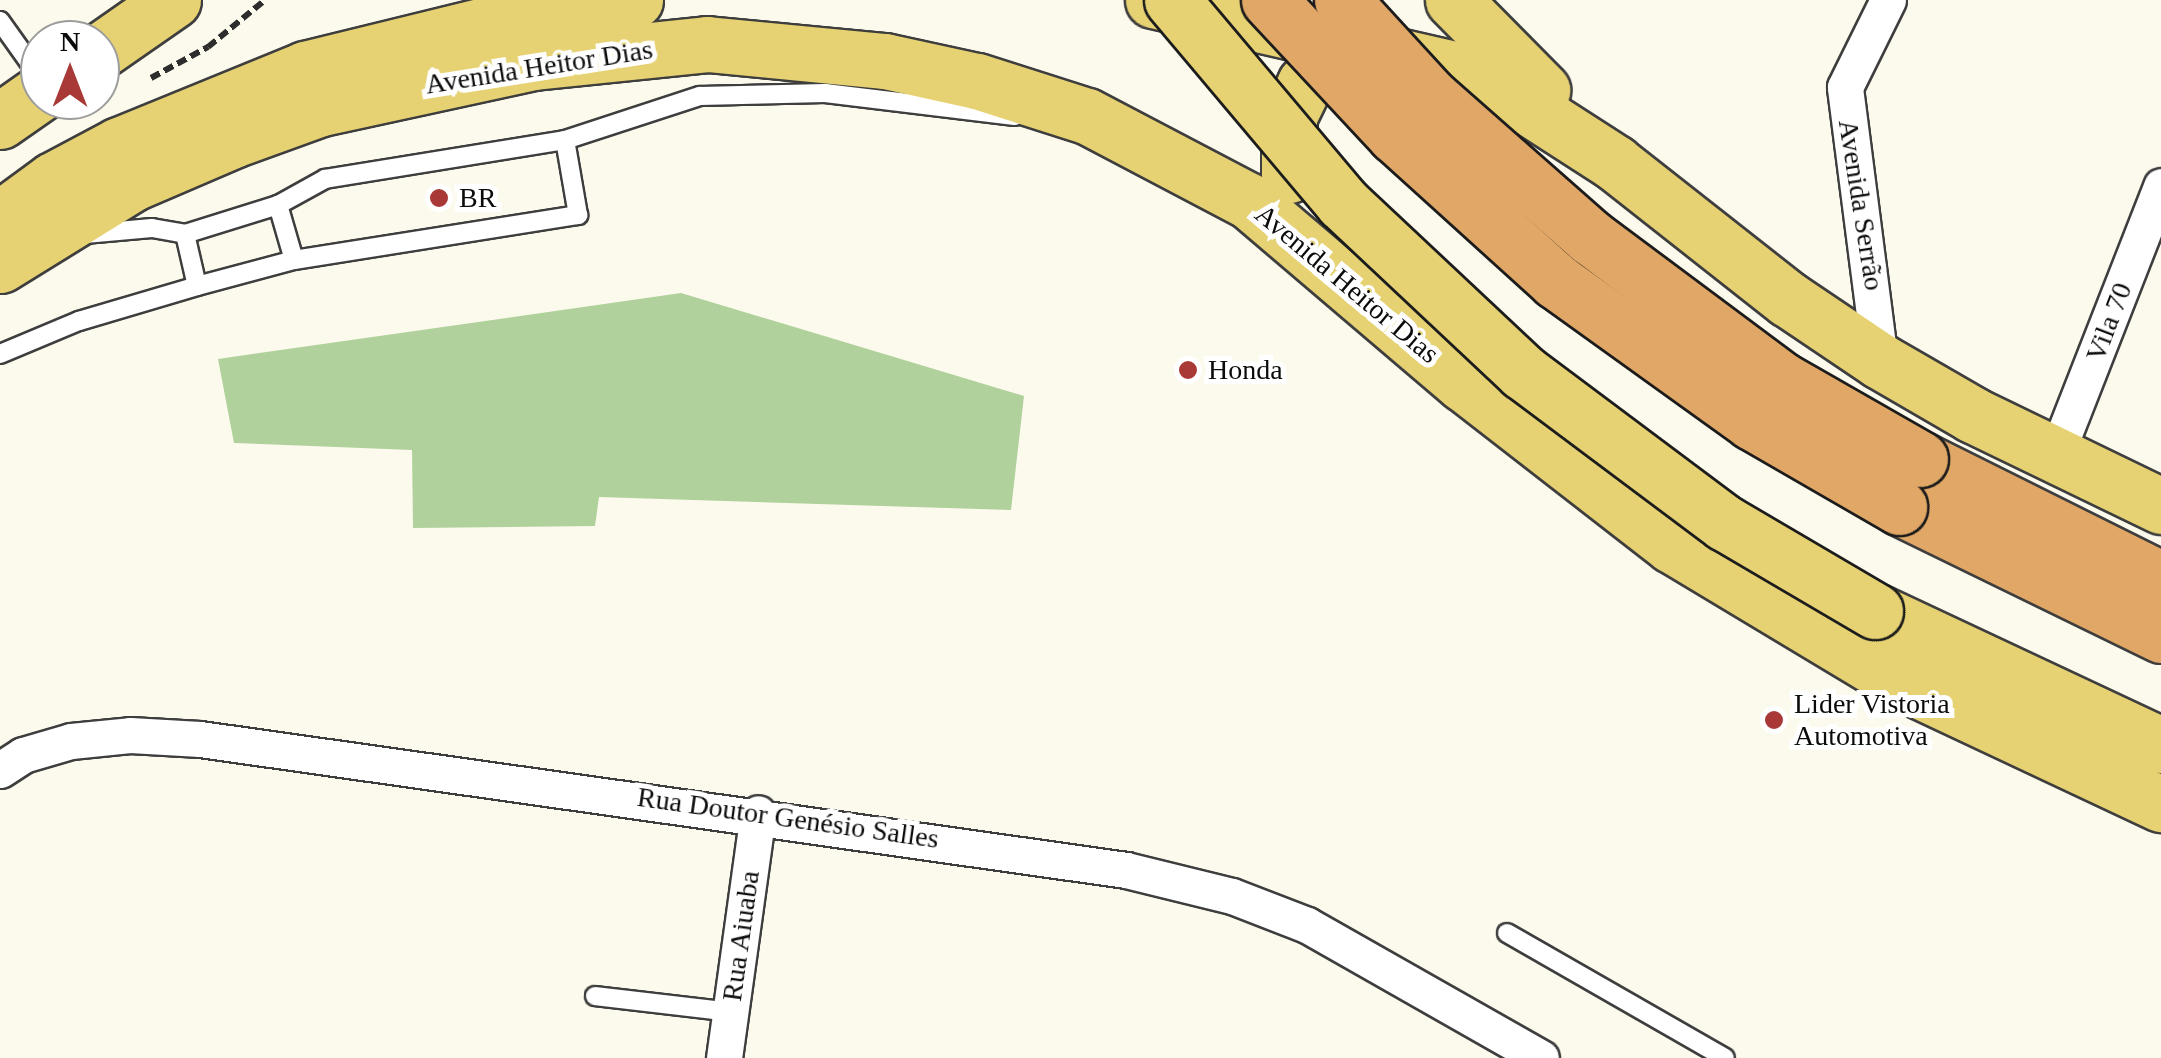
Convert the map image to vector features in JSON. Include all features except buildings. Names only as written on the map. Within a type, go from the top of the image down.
[{"type":"highway","points":[[1269,0],[1395,135],[1556,281],[1752,422],[2161,579]]},
{"type":"highway","points":[[1349,22],[1590,238],[1782,380],[1910,483],[2161,635]]},
{"type":"main road","points":[[120,36],[173,0]]},
{"type":"main road","points":[[13,241],[53,180],[205,106],[458,17],[635,0]]},
{"type":"main road","points":[[1152,0],[1349,22],[1477,74],[1615,163],[1880,361],[2056,456],[2161,506]]},
{"type":"main road","points":[[1172,0],[1267,120],[1344,202],[1523,372],[1725,523],[1875,611],[2161,745]]},
{"type":"main road","points":[[1453,0],[1615,163]]},
{"type":"main road","points":[[1326,261],[1297,206],[1285,154],[1289,116],[1305,83],[1349,22]]},
{"type":"main road","name":"Avenida Heitor Dias","points":[[13,241],[133,183],[321,108],[624,48],[707,44],[886,62],[1087,116],[1249,200],[1326,261],[1463,383],[1672,545],[1895,679],[2161,804]]},
{"type":"street","name":"Avenida Serrão","points":[[1880,361],[1845,87],[1888,0]]},
{"type":"street","name":"Vila 70","points":[[2056,456],[2161,186]]},
{"type":"street","name":"Rua Doutor Genésio Salles","points":[[0,770],[23,754],[71,741],[130,735],[758,813],[1014,850],[1232,896],[1307,925],[1541,1058]]},
{"type":"street","name":"Rua Aiuaba","points":[[724,1058],[758,813]]},
{"type":"lane","points":[[0,20],[20,48]]},
{"type":"lane","points":[[13,241],[152,228],[184,234],[278,205],[326,179],[565,140],[644,110],[757,91],[1002,116],[1087,116]]},
{"type":"lane","points":[[0,354],[79,321],[294,260],[578,215],[565,140]]},
{"type":"lane","points":[[278,205],[294,260]]},
{"type":"lane","points":[[184,234],[197,286]]},
{"type":"lane","points":[[1506,933],[1722,1057]]},
{"type":"lane","points":[[594,996],[731,1012]]},
{"type":"green space","points":[[681,293],[1024,396],[1011,510],[599,497],[595,526],[413,528],[412,450],[234,443],[218,359]]},
{"type":"place","name":"BR","points":[[439,198]]},
{"type":"place","name":"Honda","points":[[1188,370]]},
{"type":"place","name":"Lider Vistoria Automotiva","points":[[1774,720]]}]
